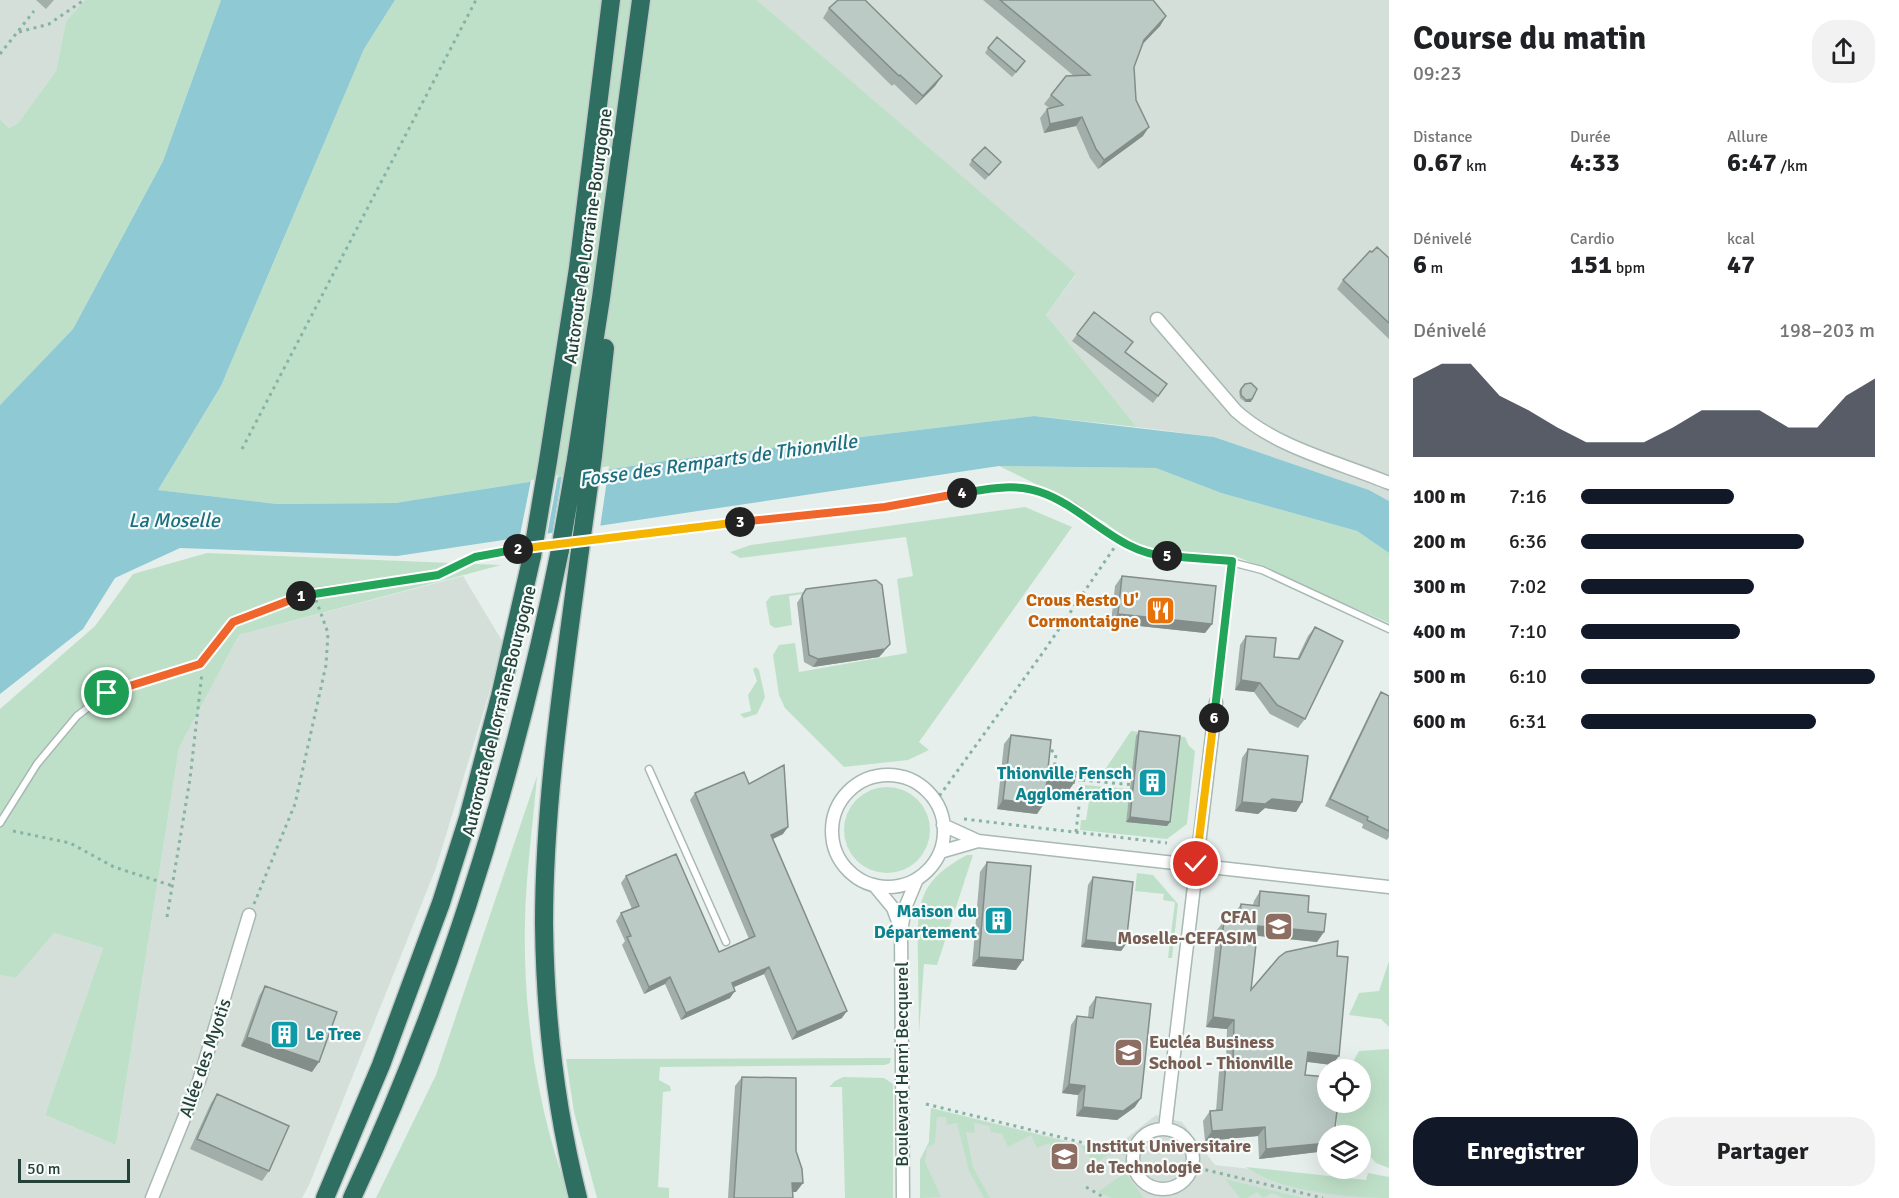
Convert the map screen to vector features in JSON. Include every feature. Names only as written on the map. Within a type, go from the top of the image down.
[{"type":"highway","name":"Autoroute de Lorraine-Bourgogne","points":[[325,1198],[381,1065],[441,903],[468,818],[500,696],[532,556],[548,461],[578,268],[611,0]]},
{"type":"highway","name":"Autoroute de Lorraine-Bourgogne","points":[[352,1198],[418,1044],[471,900],[527,700],[560,550],[584,458],[606,344],[601,298],[641,0]]},
{"type":"highway","points":[[578,1198],[560,1104],[547,995],[544,923],[548,828],[580,550],[584,458]]},
{"type":"highway","points":[[313,1198],[381,1065]]},
{"type":"highway","points":[[560,1104],[587,1198]]},
{"type":"street","points":[[1157,319],[1249,423],[1282,441],[1389,483]]},
{"type":"street","points":[[1165,1129],[1216,702]]},
{"type":"street","points":[[881,775],[898,776],[914,781],[935,802],[943,825],[940,852],[931,867],[917,879],[901,886],[874,885],[854,876],[842,864],[834,849],[831,833],[833,816],[840,801],[865,779],[881,775]]},
{"type":"street","points":[[943,825],[978,841],[1389,887]]},
{"type":"street","points":[[940,852],[978,841]]},
{"type":"street","name":"Boulevard Henri Becquerel","points":[[903,1198],[901,931],[905,908],[917,879]]},
{"type":"street","name":"Boulevard Henri Becquerel","points":[[874,885],[893,908],[901,931]]},
{"type":"street","name":"Allée des Myotis","points":[[152,1198],[199,1081],[249,915]]},
{"type":"street","points":[[1156,1129],[1165,1129],[1183,1136],[1193,1153],[1191,1172],[1185,1180],[1168,1189],[1150,1187],[1136,1174],[1133,1155],[1140,1138],[1156,1129]]},
{"type":"lane","points":[[0,823],[37,764],[78,716],[107,693],[200,664],[233,622],[314,592],[438,575],[475,557],[626,534],[885,507],[1000,487],[1039,491],[1064,502],[1119,540],[1144,553],[1232,561],[1262,570],[1389,629]]},
{"type":"lane","points":[[649,769],[726,942]]},
{"type":"path","points":[[19,32],[49,24],[84,0]]},
{"type":"path","points":[[242,449],[476,0]]},
{"type":"path","points":[[0,54],[34,11]]},
{"type":"path","points":[[935,802],[1044,651],[1119,540]]},
{"type":"path","points":[[1216,702],[1232,561]]},
{"type":"path","points":[[249,915],[295,804],[326,665],[328,633],[314,592]]},
{"type":"path","points":[[167,917],[204,678],[200,664]]},
{"type":"path","points":[[1051,750],[1056,754],[1053,777]]},
{"type":"path","points":[[1075,840],[1082,780],[1086,770]]},
{"type":"path","points":[[1063,778],[1134,785]]},
{"type":"path","points":[[959,819],[1167,843]]},
{"type":"path","points":[[13,831],[70,843],[114,867],[173,886]]},
{"type":"path","points":[[926,1104],[1133,1155]]},
{"type":"path","points":[[1198,1168],[1323,1198]]},
{"type":"path","points":[[1086,1187],[1104,1198]]},
{"type":"shaded area","points":[[0,0],[85,0],[66,21],[56,71],[18,123],[9,128],[0,119]]},
{"type":"shaded area","points":[[757,0],[1389,0],[1389,501],[1369,490],[1214,437],[1137,427],[1046,315],[1076,275]]},
{"type":"shaded area","points":[[463,576],[504,644],[436,868],[302,1198],[0,1198],[0,975],[16,978],[54,933],[103,948],[45,1115],[116,1145],[179,748],[239,635]]},
{"type":"shaded area","name":"Institut Universitaire de Technologie","points":[[931,1108],[1110,1151],[1156,1115],[1182,1122],[1215,1165],[1317,1177],[1317,1179],[1389,1185],[1389,1198],[920,1198],[920,1160],[929,1142]]},
{"type":"green space","points":[[85,0],[221,0],[163,161],[73,329],[0,405],[0,119],[9,128],[18,123],[56,71],[66,21]]},
{"type":"green space","points":[[395,0],[757,0],[1076,274],[1046,315],[1137,427],[1034,416],[664,461],[395,503],[277,504],[158,490],[221,386],[364,49]]},
{"type":"green space","points":[[999,466],[1156,468],[1221,493],[1357,531],[1389,553],[1389,623],[1238,557],[1153,548],[1126,540],[1106,523],[1050,491]]},
{"type":"green space","points":[[1025,507],[1072,527],[919,742],[929,750],[908,760],[844,767],[785,708],[779,695],[773,655],[779,645],[795,643],[799,672],[907,653],[897,579],[913,576],[906,537],[740,558],[730,552],[751,545]]},
{"type":"green space","points":[[207,553],[501,565],[239,635],[179,748],[116,1145],[45,1115],[103,948],[54,933],[16,978],[0,975],[0,709],[95,626],[133,574]]},
{"type":"green space","points":[[875,584],[789,596],[792,625],[775,628],[770,625],[766,602],[771,596]]},
{"type":"green space","points":[[756,667],[759,670],[765,697],[757,714],[744,718],[740,714],[751,711],[748,695],[757,681],[753,669]]},
{"type":"green space","points":[[1131,731],[1149,733],[1131,781],[1100,777]]},
{"type":"green space","points":[[1161,734],[1185,737],[1189,746],[1195,751],[1187,824],[1167,839],[1080,830],[1081,820],[1086,820],[1089,801],[1083,801],[1085,785],[1130,789],[1126,822]]},
{"type":"green space","points":[[537,776],[526,903],[527,992],[534,1062],[541,1096],[549,1131],[570,1198],[376,1198],[436,1075]]},
{"type":"green space","points":[[887,787],[911,794],[923,806],[930,830],[923,854],[911,866],[887,873],[863,866],[851,854],[844,830],[851,806],[863,794]]},
{"type":"green space","points":[[967,855],[973,855],[937,965],[924,964],[919,1033],[918,924],[923,897],[938,875]]},
{"type":"green space","points":[[1137,873],[1153,875],[1178,904],[1172,958],[1168,958],[1175,902],[1163,900],[1164,894],[1135,891]]},
{"type":"green space","points":[[1389,961],[1389,1027],[1381,1019],[1349,1015],[1359,993],[1379,991]]},
{"type":"green space","points":[[1389,1049],[1389,1168],[1376,1163],[1371,1157],[1371,1125],[1337,1125],[1336,1113],[1371,1113],[1371,1059],[1355,1059],[1359,1051]]},
{"type":"green space","points":[[891,1058],[890,1063],[885,1065],[660,1067],[659,1080],[670,1086],[671,1091],[663,1092],[658,1187],[669,1188],[669,1198],[597,1198],[574,1112],[566,1059]]},
{"type":"green space","points":[[843,1077],[884,1078],[893,1084],[893,1198],[845,1198],[842,1087],[829,1087]]},
{"type":"green space","points":[[931,1108],[1076,1144],[1056,1156],[1049,1143],[1037,1148],[1031,1135],[1008,1147],[1002,1134],[991,1132],[989,1126],[974,1123],[975,1133],[966,1132],[973,1167],[990,1198],[984,1198],[969,1171],[957,1123],[947,1125],[946,1117],[937,1117],[935,1143],[927,1148],[925,1162],[941,1197],[920,1198],[920,1160],[929,1142]]},
{"type":"green space","points":[[1080,1145],[1110,1153],[1099,1161],[1093,1161]]},
{"type":"green space","points":[[1246,1167],[1317,1175],[1317,1179],[1366,1180],[1371,1179],[1371,1174],[1389,1177],[1389,1198],[1314,1192],[1276,1182]]},
{"type":"green space","points":[[1123,1170],[1144,1198],[1111,1198],[1098,1192],[1122,1175]]},
{"type":"green space","points":[[1225,1179],[1303,1198],[1283,1198],[1272,1193],[1263,1198],[1257,1192],[1247,1198],[1240,1198]]},
{"type":"water","points":[[221,0],[395,0],[364,49],[221,386],[158,490],[277,504],[395,503],[664,461],[1034,416],[1214,437],[1369,490],[1389,501],[1389,553],[1357,531],[1221,493],[1156,468],[999,466],[397,556],[180,548],[115,578],[83,629],[0,694],[0,405],[73,329],[163,161]]},
{"type":"pier","points":[[609,466],[600,528],[552,536],[562,475]]},
{"type":"pier","points":[[558,475],[547,536],[519,540],[531,480]]},
{"type":"building","points":[[838,0],[865,0],[942,76],[923,96],[899,76],[829,8]]},
{"type":"building","points":[[1000,0],[1153,0],[1166,16],[1144,40],[1134,67],[1136,100],[1149,127],[1104,160],[1096,149],[1082,117],[1050,124],[1047,109],[1063,105],[1051,95],[1066,76],[1090,75]]},
{"type":"building","points":[[997,37],[1025,61],[1016,72],[988,48]]},
{"type":"building","points":[[985,147],[1001,162],[989,175],[972,160]]},
{"type":"building","points":[[1377,247],[1389,258],[1389,323],[1343,280],[1370,251],[1372,252]]},
{"type":"building","points":[[1094,312],[1133,342],[1125,352],[1167,384],[1158,396],[1077,334]]},
{"type":"building","points":[[1251,383],[1257,389],[1252,399],[1246,400],[1241,395],[1241,389],[1245,384]]},
{"type":"building","name":"Crous Resto U' Cormontaigne","points":[[1122,576],[1216,586],[1212,624],[1118,614]]},
{"type":"building","points":[[876,580],[882,585],[890,644],[885,649],[818,659],[809,655],[802,596],[806,589]]},
{"type":"building","points":[[1315,627],[1343,641],[1305,719],[1277,705],[1260,683],[1241,680],[1246,636],[1276,638],[1274,657],[1299,659]]},
{"type":"building","points":[[1381,692],[1389,696],[1389,831],[1367,820],[1368,817],[1330,799]]},
{"type":"building","name":"Thionville Fensch Agglomération","points":[[1139,731],[1180,736],[1170,822],[1130,817]]},
{"type":"building","points":[[1011,735],[1051,740],[1048,769],[1076,772],[1074,783],[1047,780],[1044,804],[1003,800]]},
{"type":"building","points":[[1248,749],[1308,756],[1302,802],[1272,799],[1265,804],[1242,802]]},
{"type":"building","points":[[784,765],[788,827],[771,835],[847,1011],[797,1032],[769,967],[732,983],[735,991],[686,1013],[670,977],[649,987],[627,937],[631,936],[621,913],[639,906],[626,876],[676,854],[719,952],[755,936],[695,793],[744,772],[749,784]]},
{"type":"building","name":"Maison du Département","points":[[987,862],[1031,866],[1023,960],[979,957]]},
{"type":"building","points":[[1093,877],[1133,882],[1126,944],[1086,940]]},
{"type":"building","points":[[1260,891],[1309,896],[1308,912],[1326,914],[1324,932],[1258,926],[1251,990],[1286,952],[1338,941],[1337,956],[1348,957],[1339,1056],[1308,1052],[1305,1075],[1317,1076],[1317,1113],[1337,1113],[1335,1125],[1317,1125],[1317,1144],[1266,1149],[1265,1127],[1212,1131],[1210,1111],[1222,1110],[1226,1063],[1233,1064],[1234,1020],[1213,1017],[1224,921],[1239,922],[1241,904],[1259,906]]},
{"type":"building","name":"Le Tree","points":[[265,986],[337,1012],[319,1062],[247,1037]]},
{"type":"building","points":[[1096,997],[1151,1004],[1141,1098],[1123,1111],[1083,1107],[1085,1086],[1069,1084],[1077,1016],[1093,1018]]},
{"type":"building","points":[[742,1077],[796,1078],[796,1151],[802,1169],[803,1183],[792,1183],[793,1198],[734,1198]]},
{"type":"building","points":[[217,1094],[289,1126],[269,1171],[197,1139]]},
{"type":"place","name":"Crous Resto U' Cormontaigne","points":[[1160,610]]},
{"type":"place","name":"Thionville Fensch Agglomération","points":[[1153,783]]},
{"type":"place","name":"Maison du Département","points":[[998,921]]},
{"type":"place","name":"CFAI Moselle-CEFASIM","points":[[1278,927]]},
{"type":"place","name":"Le Tree","points":[[285,1034]]},
{"type":"place","name":"Eucléa Business School - Thionville","points":[[1128,1052]]},
{"type":"place","name":"Institut Universitaire de Technologie","points":[[1065,1156]]},
{"type":"route","points":[[107,693],[200,664],[233,622],[307,593],[438,575],[475,557],[506,551],[626,534],[885,507],[1000,487],[1022,488],[1039,491],[1073,506],[1119,540],[1144,553],[1232,561],[1196,864]]},
{"type":"water label","name":"Fosse des Remparts de Thionville","points":[[718,460]]},
{"type":"water label","name":"La Moselle","points":[[174,520]]}]
